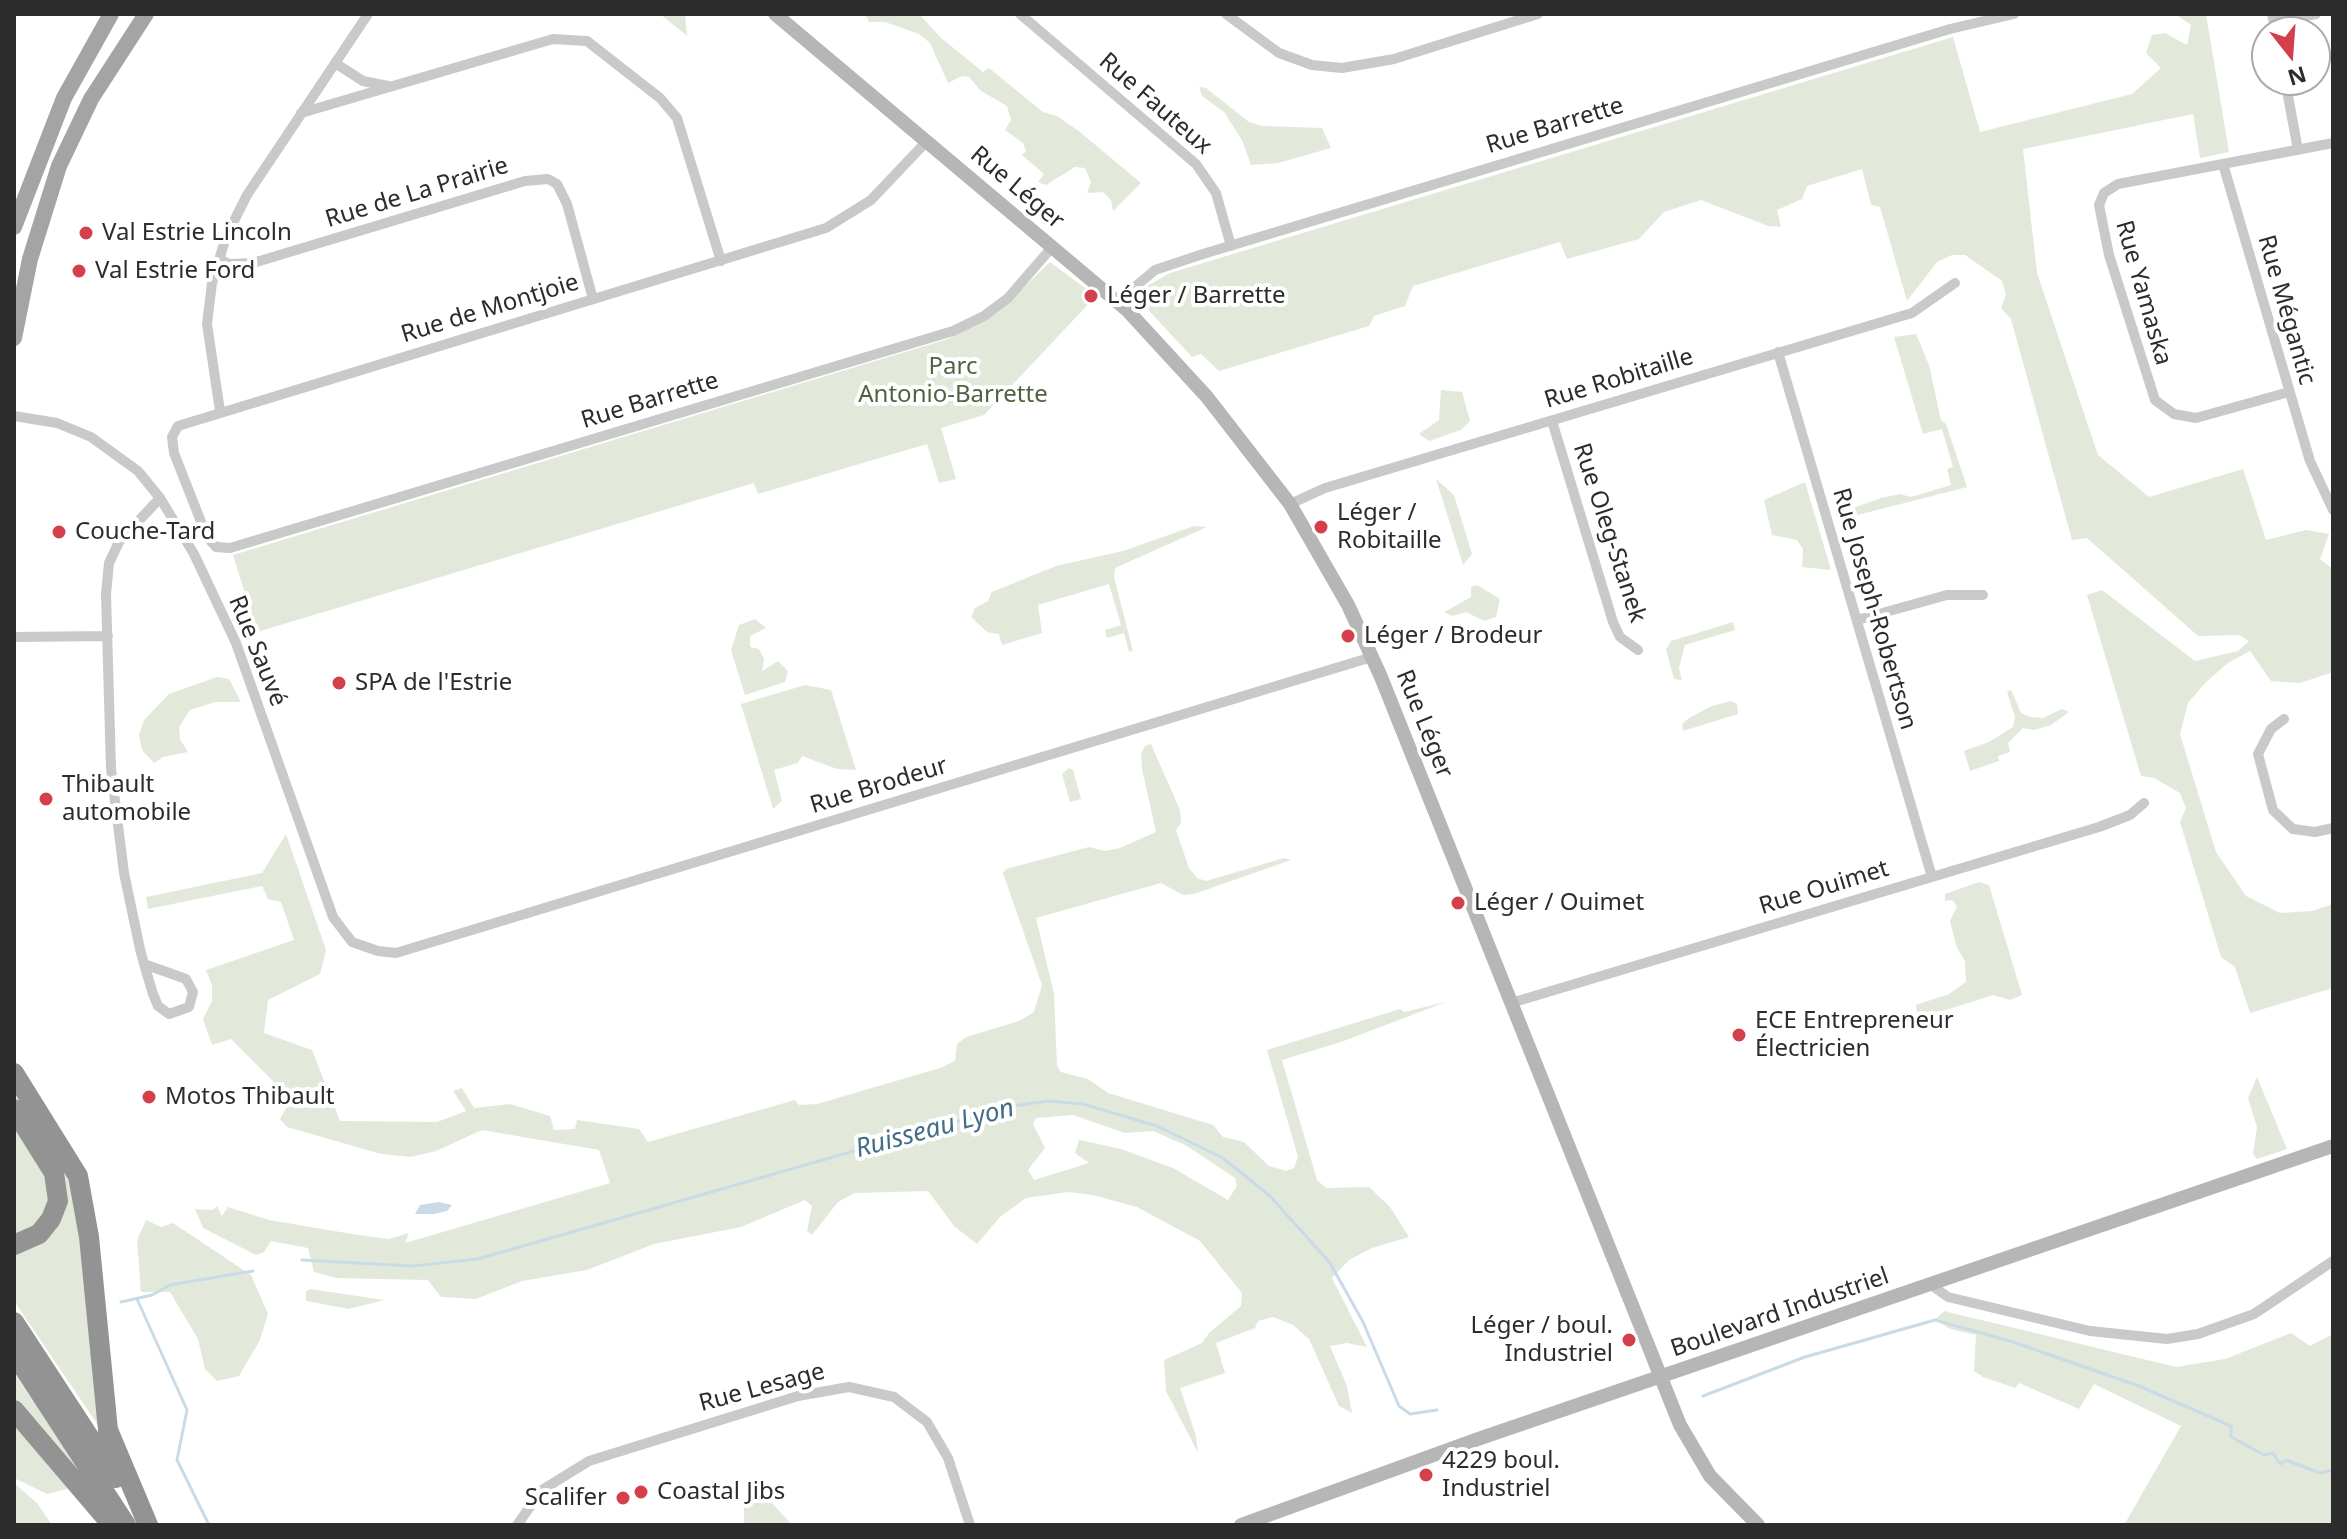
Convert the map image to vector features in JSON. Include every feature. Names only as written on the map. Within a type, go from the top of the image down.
[{"type":"highway","points":[[14,1073],[78,1176],[89,1237],[108,1430],[147,1525]]},
{"type":"highway","points":[[14,1109],[54,1173],[58,1193],[51,1219],[39,1234],[14,1245]]},
{"type":"highway","points":[[14,1322],[147,1525]]},
{"type":"highway","points":[[14,1353],[126,1525]]},
{"type":"highway","points":[[14,1410],[112,1525]]},
{"type":"main road","points":[[14,227],[52,124],[76,74],[111,14]]},
{"type":"main road","points":[[14,338],[30,259],[59,166],[91,99],[146,14]]},
{"type":"street","points":[[220,411],[207,324],[219,259],[241,205],[368,14]]},
{"type":"street","name":"Rue Léger","points":[[775,14],[1118,301],[1188,374],[1290,504],[1336,582],[1372,657],[1659,1377],[1699,1459],[1725,1494],[1758,1525]]},
{"type":"street","name":"Rue Fauteux","points":[[1020,14],[1196,164],[1216,193],[1231,246]]},
{"type":"street","points":[[1226,14],[1279,53],[1312,65],[1342,68],[1394,59],[1538,14]]},
{"type":"street","name":"Rue Barrette","points":[[1118,301],[1155,270],[1642,120],[1950,29],[2014,14]]},
{"type":"street","points":[[301,113],[553,39],[587,41],[660,98],[677,118],[721,261]]},
{"type":"street","points":[[335,63],[363,81],[394,86]]},
{"type":"street","points":[[2288,96],[2298,150]]},
{"type":"street","name":"Rue de Montjoie","points":[[230,548],[216,547],[207,537],[172,443],[178,426],[721,261],[843,220],[886,187],[927,141]]},
{"type":"street","name":"Rue Yamaska","points":[[2289,392],[2196,418],[2186,418],[2164,409],[2149,390],[2099,213],[2104,193],[2118,184],[2333,143]]},
{"type":"street","name":"Rue Mégantic","points":[[2223,164],[2310,461],[2333,510]]},
{"type":"street","name":"Rue de La Prairie","points":[[219,259],[229,264],[253,263],[525,181],[548,179],[557,184],[567,204],[593,299]]},
{"type":"street","name":"Rue Barrette","points":[[230,548],[953,331],[1008,298],[1053,246]]},
{"type":"street","name":"Rue Robitaille","points":[[1290,504],[1325,488],[1912,313],[1955,283]]},
{"type":"street","name":"Rue Joseph-Robertson","points":[[1778,352],[1932,877]]},
{"type":"street","name":"Rue Sauvé","points":[[14,416],[57,423],[91,437],[138,471],[160,498],[194,554],[236,643],[333,917],[352,942],[378,951],[396,953]]},
{"type":"street","name":"Rue Oleg-Stanek","points":[[1552,421],[1613,622],[1620,637],[1638,650]]},
{"type":"street","points":[[144,964],[186,979],[193,992],[189,1007],[175,1014],[163,1011],[153,994],[144,964],[124,873],[114,803],[107,577],[113,551],[126,532],[160,498]]},
{"type":"street","points":[[1857,620],[1947,595],[1983,595]]},
{"type":"street","points":[[14,637],[108,636]]},
{"type":"street","name":"Rue Brodeur","points":[[396,953],[1372,657]]},
{"type":"street","points":[[2284,719],[2271,729],[2258,754],[2273,810],[2293,829],[2315,832],[2333,828]]},
{"type":"street","name":"Rue Ouimet","points":[[1511,1003],[2108,824],[2130,815],[2144,803]]},
{"type":"street","name":"Boulevard Industriel","points":[[1241,1525],[1659,1377],[2333,1146]]},
{"type":"street","points":[[1931,1285],[1948,1297],[2090,1331],[2167,1339],[2198,1334],[2254,1314],[2333,1261]]},
{"type":"street","name":"Rue Lesage","points":[[517,1525],[542,1490],[589,1461],[798,1396],[849,1387],[894,1397],[927,1422],[948,1458],[970,1525]]},
{"type":"green space","points":[[660,14],[685,14],[687,36]]},
{"type":"green space","points":[[865,14],[919,14],[940,37],[983,72],[989,68],[1043,112],[1057,116],[1080,132],[1141,183],[1113,211],[1111,200],[1103,192],[1087,193],[1091,182],[1085,168],[1075,167],[1046,185],[1038,182],[1044,174],[1022,155],[1026,151],[1023,143],[1005,130],[1011,120],[1007,106],[981,91],[969,77],[962,76],[948,83],[930,43],[919,34],[885,22],[869,22]]},
{"type":"green space","points":[[2175,14],[2206,14],[2229,152],[2200,158],[2193,114],[2023,149],[2037,273],[2098,455],[2149,497],[2243,469],[2266,540],[2306,530],[2329,534],[2320,559],[2333,569],[2333,672],[2300,683],[2271,681],[2250,651],[2228,663],[2188,703],[2180,734],[2216,852],[2246,896],[2280,913],[2312,911],[2333,904],[2333,988],[2250,1013],[2235,967],[2221,957],[2180,822],[2186,808],[2180,793],[2154,778],[2141,776],[2087,595],[2102,590],[2195,661],[2238,651],[2249,641],[2239,635],[2198,636],[2087,538],[2072,540],[2011,319],[2001,308],[2006,295],[2002,281],[1965,255],[1952,255],[1937,262],[1907,301],[1880,207],[1871,205],[1862,169],[1807,186],[1802,199],[1777,210],[1781,227],[1768,226],[1701,200],[1664,212],[1639,239],[1567,259],[1560,242],[1413,286],[1405,306],[1374,316],[1369,326],[1219,371],[1201,354],[1192,357],[1139,300],[1142,289],[1170,273],[1953,37],[1980,132],[2132,94],[2161,68],[2146,53],[2152,35],[2165,33],[2187,45],[2191,25]]},
{"type":"green space","points":[[1199,87],[1206,88],[1249,122],[1262,126],[1322,128],[1331,148],[1278,163],[1251,165],[1242,140],[1224,112],[1202,96]]},
{"type":"green space","name":"Parc Antonio-Barrette","points":[[1050,262],[1096,296],[984,415],[941,428],[956,479],[939,483],[927,444],[758,494],[754,483],[257,632],[233,555],[948,339],[998,312]]},
{"type":"green space","points":[[1916,334],[1929,365],[1941,420],[1946,424],[1967,487],[1838,520],[1836,514],[1881,498],[1900,494],[1911,497],[1951,485],[1947,469],[1953,467],[1942,429],[1923,434],[1894,337]]},
{"type":"green space","points":[[1441,390],[1462,392],[1470,421],[1461,430],[1429,441],[1419,434],[1439,420]]},
{"type":"green space","points":[[1436,479],[1454,495],[1472,554],[1463,565]]},
{"type":"green space","points":[[1805,482],[1831,570],[1802,567],[1803,549],[1797,540],[1772,535],[1764,500]]},
{"type":"green space","points":[[1194,526],[1207,527],[1115,568],[1114,577],[1133,651],[1129,652],[1124,633],[1107,638],[1105,630],[1121,625],[1109,584],[1038,605],[1042,633],[1002,645],[999,634],[987,632],[971,617],[975,608],[988,601],[992,592],[1056,566],[1123,551]]},
{"type":"green space","points":[[1477,585],[1500,599],[1496,617],[1484,621],[1466,612],[1452,616],[1444,612],[1471,597],[1471,587]]},
{"type":"green space","points":[[755,619],[766,628],[750,636],[750,647],[759,649],[764,659],[762,671],[778,661],[788,671],[785,682],[745,695],[731,650],[739,625]]},
{"type":"green space","points":[[1733,622],[1735,630],[1685,645],[1679,668],[1682,680],[1674,679],[1666,650],[1671,641]]},
{"type":"green space","points":[[217,677],[229,679],[241,702],[215,702],[190,710],[179,727],[180,739],[188,752],[163,757],[154,763],[142,750],[139,735],[144,720],[169,694]]},
{"type":"green space","points":[[805,685],[831,690],[856,770],[837,769],[802,756],[798,763],[774,770],[782,801],[773,809],[741,704]]},
{"type":"green space","points":[[2011,690],[2021,713],[2030,717],[2043,718],[2062,709],[2069,712],[2051,725],[2034,730],[2023,728],[2008,743],[2010,752],[1998,756],[1999,761],[1970,771],[1964,751],[1989,742],[2013,727],[2015,717],[2007,692]]},
{"type":"green space","points":[[1731,701],[1737,704],[1738,714],[1683,731],[1682,724],[1689,718],[1712,706]]},
{"type":"green space","points":[[1151,744],[1180,810],[1181,823],[1176,830],[1189,868],[1197,878],[1206,881],[1284,858],[1291,860],[1194,894],[1183,895],[1161,883],[1036,918],[1054,994],[1057,1066],[1061,1072],[1088,1079],[1108,1093],[1213,1125],[1223,1137],[1244,1142],[1269,1166],[1286,1171],[1294,1168],[1298,1157],[1267,1050],[1400,1009],[1404,1012],[1446,1002],[1341,1042],[1282,1060],[1317,1180],[1326,1188],[1369,1187],[1390,1207],[1409,1237],[1372,1248],[1349,1260],[1332,1278],[1367,1347],[1347,1343],[1330,1346],[1347,1386],[1352,1413],[1339,1406],[1309,1339],[1293,1325],[1273,1317],[1258,1321],[1255,1328],[1216,1343],[1225,1373],[1180,1388],[1196,1436],[1198,1453],[1166,1391],[1164,1360],[1202,1343],[1209,1333],[1241,1306],[1242,1293],[1200,1241],[1137,1207],[1093,1195],[1068,1192],[1026,1198],[1000,1217],[977,1244],[954,1226],[928,1191],[855,1193],[838,1202],[812,1235],[807,1231],[812,1206],[805,1200],[741,1227],[654,1244],[587,1270],[522,1281],[476,1299],[441,1297],[428,1280],[336,1278],[314,1272],[308,1248],[271,1241],[264,1252],[256,1255],[203,1228],[195,1209],[213,1210],[217,1206],[222,1216],[228,1207],[269,1220],[352,1234],[389,1239],[409,1233],[405,1243],[610,1183],[599,1150],[482,1130],[436,1151],[411,1157],[381,1154],[287,1127],[280,1119],[291,1099],[231,1039],[212,1045],[203,1019],[212,1001],[212,986],[206,970],[294,940],[281,902],[268,899],[262,886],[148,909],[146,897],[262,873],[286,834],[326,950],[320,974],[268,1000],[264,1033],[312,1050],[340,1121],[437,1122],[466,1111],[453,1091],[462,1088],[474,1108],[510,1104],[550,1116],[554,1130],[575,1129],[577,1120],[639,1129],[648,1142],[795,1100],[799,1105],[817,1104],[940,1068],[955,1061],[957,1044],[966,1037],[1019,1021],[1034,1012],[1042,985],[1003,873],[1006,869],[1089,847],[1105,851],[1120,848],[1156,832],[1142,769],[1141,754],[1145,746]],"holes":[[[1073,1115],[1125,1133],[1153,1131],[1187,1146],[1235,1178],[1237,1186],[1228,1200],[1173,1168],[1121,1149],[1079,1140],[1075,1153],[1089,1163],[1034,1180],[1028,1170],[1045,1148],[1033,1124],[1036,1118]]]},
{"type":"green space","points":[[1069,768],[1073,770],[1081,799],[1070,802],[1062,774]]},
{"type":"green space","points":[[1979,882],[1989,885],[2022,995],[2010,1000],[1993,995],[1918,1019],[1916,1005],[1949,994],[1966,982],[1965,961],[1957,948],[1950,921],[1957,906],[1952,900],[1945,901],[1945,894]]},
{"type":"green space","points":[[2257,1077],[2287,1149],[2257,1159],[2253,1154],[2257,1127],[2248,1098]]},
{"type":"green space","points":[[14,1083],[62,1157],[81,1213],[102,1431],[14,1301],[14,1253],[35,1246],[60,1167],[14,1094]]},
{"type":"green space","points":[[14,1125],[46,1174],[50,1196],[38,1225],[14,1238]]},
{"type":"green space","points":[[146,1220],[161,1227],[173,1223],[251,1275],[268,1314],[260,1340],[239,1376],[217,1381],[205,1369],[198,1339],[170,1292],[141,1292],[137,1240]]},
{"type":"green space","points":[[310,1289],[384,1300],[349,1309],[306,1301],[306,1292]]},
{"type":"green space","points":[[1944,1311],[2176,1367],[2225,1359],[2291,1333],[2310,1346],[2333,1334],[2333,1525],[2124,1525],[2181,1426],[2094,1384],[2079,1409],[2019,1383],[2015,1388],[1983,1377],[1974,1371],[1976,1335],[1950,1329],[1935,1320]]},
{"type":"green space","points":[[14,1373],[107,1510],[14,1402]]},
{"type":"green space","points":[[14,1421],[70,1488],[47,1494],[14,1478]]},
{"type":"green space","points":[[14,1483],[37,1503],[52,1525],[14,1525]]},
{"type":"green space","points":[[760,1496],[772,1503],[792,1525],[744,1525],[744,1506]]},
{"type":"water","points":[[439,1202],[452,1205],[447,1211],[415,1214],[420,1205]]},
{"type":"waterway","name":"Ruisseau Lyon","points":[[302,1260],[413,1266],[478,1259],[1007,1107],[1048,1101],[1083,1104],[1157,1126],[1223,1158],[1270,1196],[1330,1263],[1363,1322],[1399,1406],[1410,1414],[1437,1410]]},
{"type":"waterway","name":"Ruisseau Lyon","points":[[121,1302],[152,1295],[170,1285],[253,1271]]},
{"type":"waterway","points":[[137,1299],[187,1410],[177,1460],[209,1525]]},
{"type":"waterway","points":[[1703,1396],[1805,1357],[1935,1320],[2013,1342],[2139,1386],[2231,1426],[2231,1437],[2264,1455],[2273,1453],[2280,1464],[2286,1460],[2320,1473],[2333,1470]]},
{"type":"place","name":"Val Estrie Lincoln","points":[[86,233]]},
{"type":"place","name":"Val Estrie Ford","points":[[79,271]]},
{"type":"place","name":"Léger / Barrette","points":[[1091,296]]},
{"type":"place","name":"Léger / Robitaille","points":[[1321,527]]},
{"type":"place","name":"Couche-Tard","points":[[59,532]]},
{"type":"place","name":"Léger / Brodeur","points":[[1348,636]]},
{"type":"place","name":"SPA de l'Estrie","points":[[339,683]]},
{"type":"place","name":"Thibault automobile","points":[[46,799]]},
{"type":"place","name":"Léger / Ouimet","points":[[1458,903]]},
{"type":"place","name":"ECE Entrepreneur Électricien","points":[[1739,1035]]},
{"type":"place","name":"Motos Thibault","points":[[149,1097]]},
{"type":"place","name":"Léger / boul. Industriel","points":[[1629,1340]]},
{"type":"place","name":"4229 boul. Industriel","points":[[1426,1475]]},
{"type":"place","name":"Coastal Jibs","points":[[641,1492]]},
{"type":"place","name":"Scalifer","points":[[623,1498]]}]
